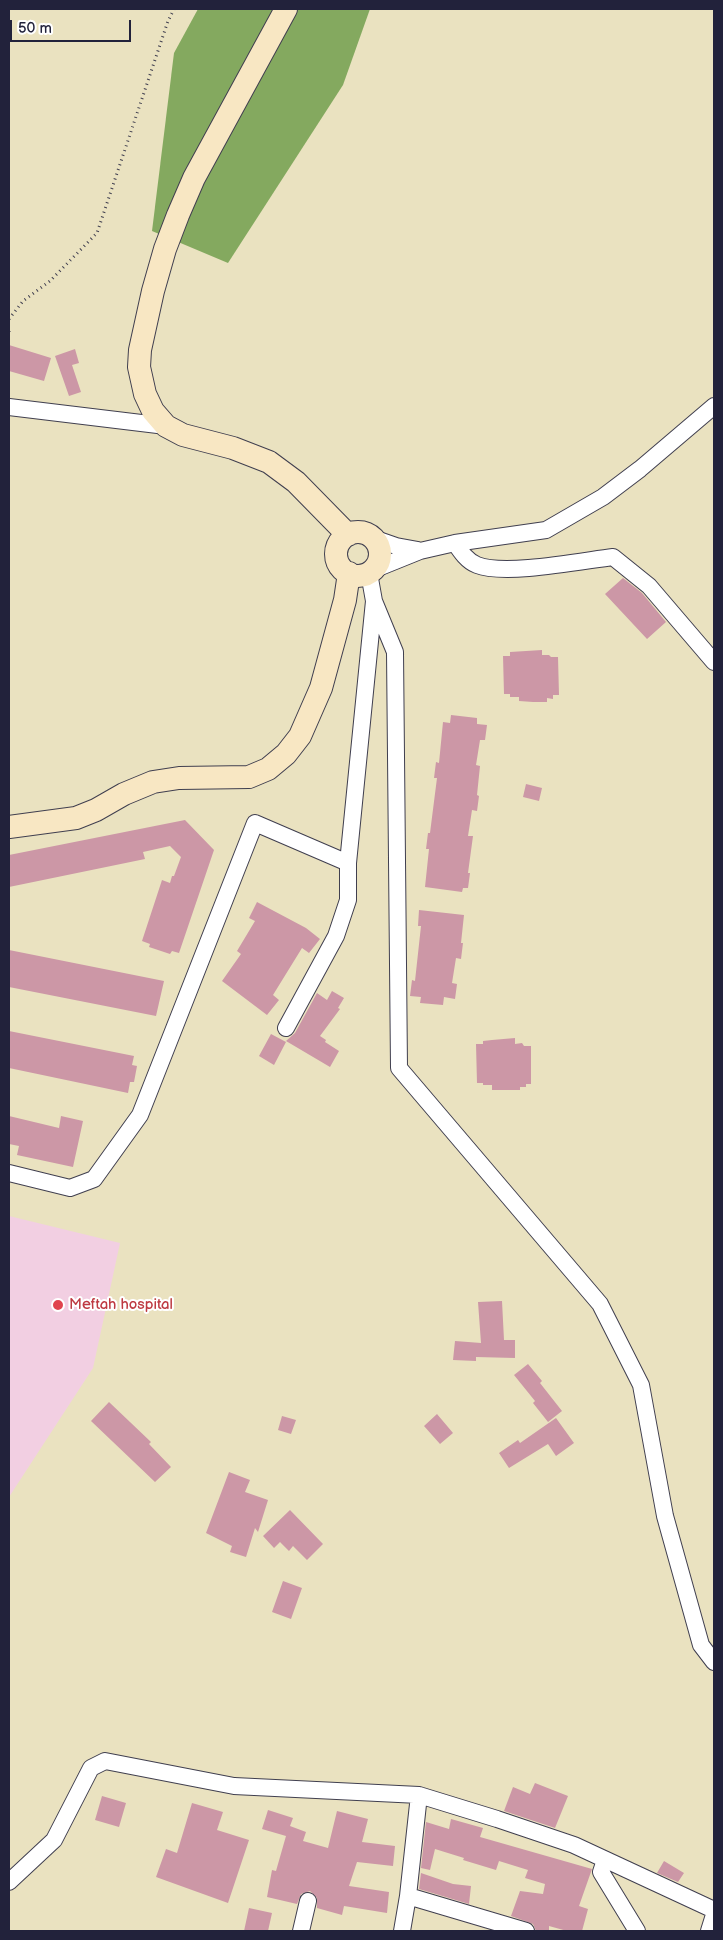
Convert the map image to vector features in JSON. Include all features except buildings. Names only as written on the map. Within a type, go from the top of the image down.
[{"type":"main road","points":[[286,9],[194,178],[165,249],[153,291],[140,350],[139,367],[145,394],[153,411],[166,426],[183,435],[234,448],[269,462],[296,482],[348,535]]},
{"type":"main road","points":[[9,827],[76,818],[153,782],[179,778],[249,777],[268,769],[286,754],[300,736],[321,688],[346,600],[364,572],[380,557],[378,543],[373,538],[361,532],[348,535],[339,544],[337,558],[339,564],[364,572]]},
{"type":"street","points":[[714,406],[640,469],[603,497],[546,530],[455,543],[420,551],[364,572],[395,652],[399,1068],[600,1304],[640,1385],[665,1516],[701,1645],[714,1662]]},
{"type":"street","points":[[9,407],[166,426]]},
{"type":"street","points":[[373,538],[396,546],[420,551]]},
{"type":"street","points":[[455,543],[466,558],[485,568],[521,568],[613,557],[649,586],[714,662]]},
{"type":"street","points":[[286,1028],[336,936],[348,900],[348,863],[374,601]]},
{"type":"street","points":[[9,1173],[70,1188],[94,1179],[140,1115],[256,823],[348,863]]},
{"type":"street","points":[[9,1882],[54,1840],[90,1768],[105,1761],[234,1786],[419,1795],[574,1845],[714,1910]]},
{"type":"street","points":[[402,1931],[408,1896],[419,1795]]},
{"type":"street","points":[[605,1860],[601,1872],[637,1931]]},
{"type":"street","points":[[408,1896],[526,1931]]},
{"type":"street","points":[[301,1931],[308,1901]]},
{"type":"street","points":[[709,1931],[714,1915]]},
{"type":"path","points":[[9,319],[23,301],[50,281],[97,233],[168,21],[174,9]]},
{"type":"shaded area","name":"Meftah hospital","points":[[9,1216],[120,1243],[93,1368],[9,1497]]},
{"type":"green space","points":[[198,9],[370,9],[343,85],[228,263],[152,231],[174,53]]},
{"type":"place","name":"Meftah hospital","points":[[58,1305]]}]
